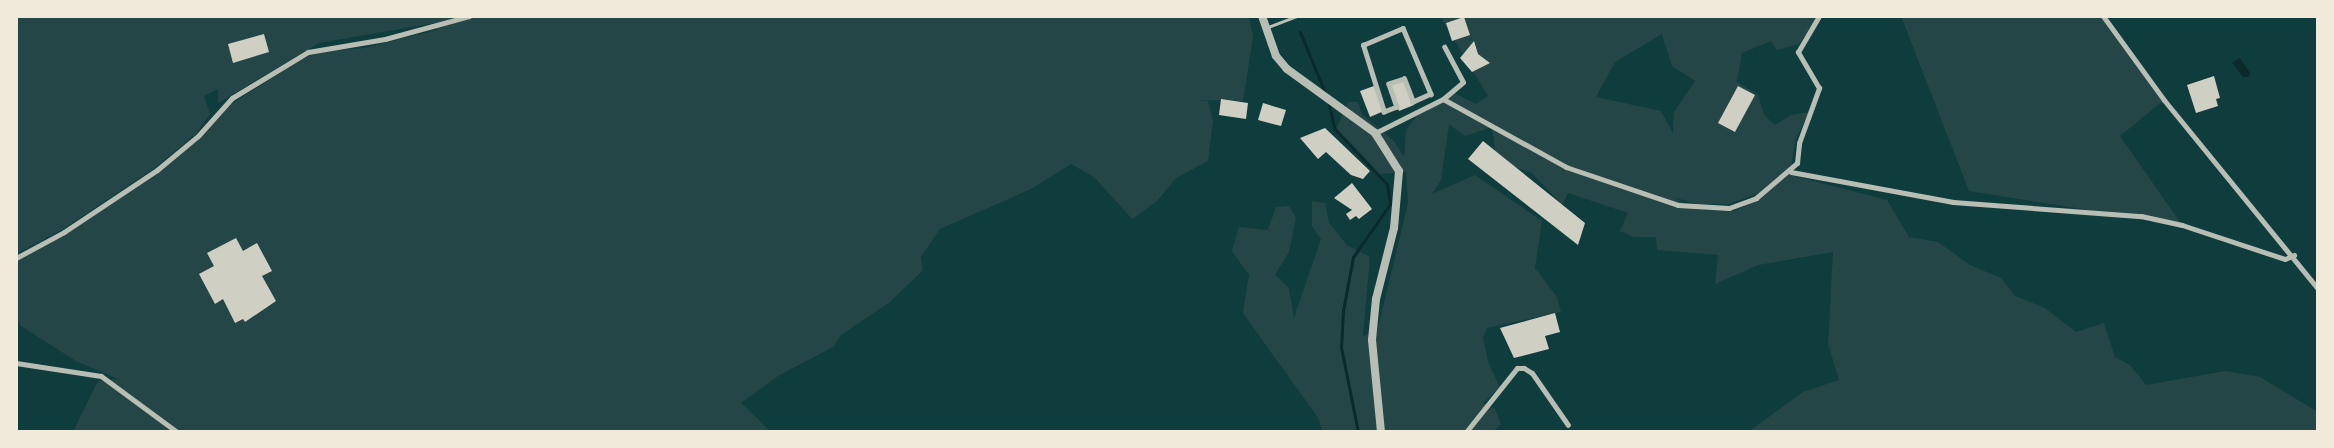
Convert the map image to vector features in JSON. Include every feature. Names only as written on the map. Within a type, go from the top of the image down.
[{"type":"street","points":[[16,258],[64,232],[157,170],[198,136],[232,98],[308,52],[385,39],[469,16]]},
{"type":"street","points":[[1262,16],[1265,28],[1287,69],[1375,133],[1394,158],[1399,175],[1394,228],[1376,299],[1372,340],[1381,432]]},
{"type":"street","points":[[1443,99],[1566,167],[1678,206],[1740,205],[1790,172],[1818,95],[1798,52],[1819,16]]},
{"type":"street","points":[[2103,16],[2164,100],[2294,255],[2318,289]]},
{"type":"street","points":[[1403,28],[1431,94],[1413,102],[1404,79],[1389,84],[1397,107],[1384,112],[1363,45],[1403,28]]},
{"type":"street","points":[[1375,133],[1443,99],[1463,82],[1444,47]]},
{"type":"street","points":[[1790,172],[1953,202],[2141,216],[2182,225],[2285,259],[2294,255]]},
{"type":"street","points":[[16,363],[101,376],[177,432]]},
{"type":"street","points":[[1466,432],[1517,368],[1524,368],[1532,373],[1568,425]]},
{"type":"lane","points":[[1265,28],[1297,16]]},
{"type":"shaded area","points":[[16,16],[1249,16],[1253,37],[1243,101],[1197,100],[1208,101],[1213,121],[1208,161],[1176,178],[1157,201],[1132,219],[1094,177],[1071,164],[1031,189],[940,229],[921,257],[923,270],[890,302],[841,335],[833,347],[778,376],[741,403],[771,432],[73,432],[98,381],[118,379],[76,361],[21,326],[16,319],[16,262],[109,205],[198,136],[214,115],[296,63],[316,52],[364,48],[437,30],[435,23],[319,43],[218,103],[218,89],[204,96],[210,114],[196,134],[156,167],[63,229],[16,254]]},
{"type":"shaded area","points":[[1440,16],[1819,16],[1799,44],[1777,50],[1771,41],[1742,53],[1737,82],[1758,95],[1764,115],[1775,125],[1791,115],[1809,112],[1795,141],[1790,175],[1887,200],[1909,237],[1938,242],[1970,265],[2001,278],[2015,296],[2045,308],[2076,332],[2104,323],[2115,357],[2130,365],[2146,385],[2225,371],[2260,377],[2318,412],[2318,432],[1748,432],[1803,392],[1839,380],[1828,344],[1833,252],[1758,265],[1715,284],[1718,255],[1657,250],[1656,237],[1633,237],[1620,231],[1628,213],[1568,193],[1562,205],[1531,172],[1516,168],[1495,151],[1492,127],[1465,136],[1449,124],[1441,180],[1432,194],[1475,175],[1542,221],[1535,268],[1557,297],[1561,312],[1487,328],[1483,338],[1489,365],[1500,387],[1483,403],[1495,409],[1501,424],[1493,432],[1322,432],[1319,419],[1243,313],[1249,275],[1232,251],[1239,227],[1268,230],[1276,207],[1289,206],[1296,218],[1289,252],[1275,275],[1289,288],[1294,318],[1321,239],[1312,226],[1312,201],[1325,203],[1329,223],[1347,245],[1370,257],[1363,336],[1377,332],[1408,203],[1406,172],[1378,174],[1336,129],[1348,102],[1358,102],[1362,114],[1394,141],[1404,157],[1406,130],[1419,113],[1454,93],[1476,104],[1488,96]],"holes":[[[1662,34],[1672,66],[1695,81],[1674,112],[1673,133],[1661,111],[1596,97],[1615,62]],[[1759,193],[1757,201],[1734,211],[1695,209],[1673,197],[1697,204],[1729,204]]]},
{"type":"shaded area","points":[[1901,16],[2104,16],[2164,100],[2120,136],[2182,225],[1969,191]]},
{"type":"shaded area","points":[[2240,58],[2250,73],[2249,77],[2243,77],[2232,63]]},
{"type":"building","points":[[1464,17],[1470,35],[1452,41],[1446,23]]},
{"type":"building","points":[[264,34],[269,52],[233,63],[228,44]]},
{"type":"building","points":[[1474,41],[1478,54],[1490,63],[1472,72],[1460,58]]},
{"type":"building","points":[[2214,76],[2220,98],[2216,99],[2218,106],[2196,113],[2187,85]]},
{"type":"building","points":[[1404,79],[1414,105],[1399,111],[1389,84]]},
{"type":"building","points":[[1374,86],[1384,111],[1370,117],[1360,91]]},
{"type":"building","points":[[1738,86],[1755,95],[1735,132],[1718,123]]},
{"type":"building","points":[[1221,99],[1248,103],[1246,119],[1219,115]]},
{"type":"building","points":[[1263,103],[1286,110],[1281,126],[1258,120]]},
{"type":"building","points":[[1325,128],[1370,171],[1363,179],[1351,175],[1326,152],[1318,159],[1300,138]]},
{"type":"building","points":[[1483,141],[1585,223],[1578,245],[1468,159]]},
{"type":"building","points":[[1352,183],[1372,209],[1359,219],[1356,216],[1350,220],[1346,214],[1352,210],[1334,198]]},
{"type":"building","points":[[236,238],[243,251],[257,243],[272,271],[262,276],[276,301],[245,322],[243,319],[235,323],[223,299],[215,304],[199,274],[214,266],[207,253]]},
{"type":"building","points":[[1555,313],[1560,332],[1545,336],[1549,349],[1514,358],[1500,328]]},
{"type":"waterway","points":[[1300,32],[1326,95]]},
{"type":"waterway","points":[[1328,101],[1334,128],[1387,184],[1390,204],[1353,257],[1343,311],[1341,347],[1358,432]]}]
